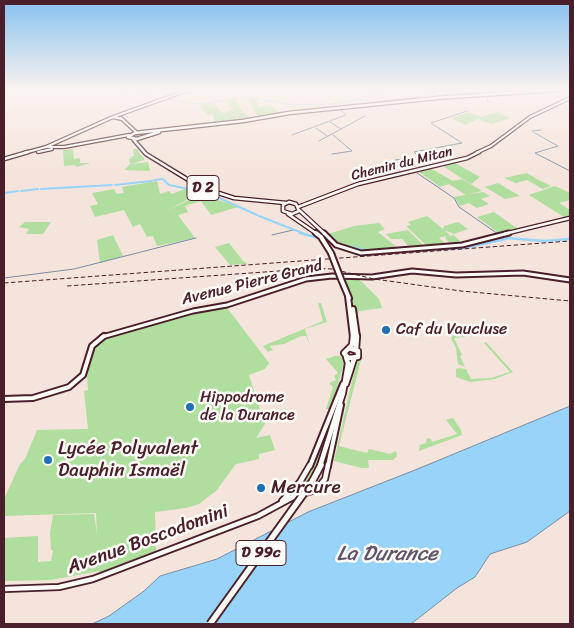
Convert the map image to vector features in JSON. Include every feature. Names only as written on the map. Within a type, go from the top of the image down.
[{"type":"main road","points":[[131,136],[256,118]]},
{"type":"main road","points":[[131,136],[137,133],[141,136]]},
{"type":"main road","name":"D 2","points":[[131,136],[146,154],[184,179],[208,191],[234,198],[274,201],[284,204]]},
{"type":"main road","points":[[138,145],[141,136]]},
{"type":"main road","points":[[297,209],[284,204],[282,211],[321,237],[331,254],[348,296],[355,316],[356,350],[349,348],[353,344],[354,332],[348,296]]},
{"type":"main road","points":[[288,214],[297,209]]},
{"type":"main road","points":[[297,209],[293,217],[299,222]]},
{"type":"main road","name":"Avenue Boscodomini","points":[[345,383],[348,363],[344,351],[349,348]]},
{"type":"main road","name":"Avenue Boscodomini","points":[[343,393],[354,359],[359,356],[356,350]]},
{"type":"main road","points":[[346,357],[354,359]]},
{"type":"main road","name":"D 99c","points":[[210,624],[312,482],[324,457],[345,383]]},
{"type":"street","points":[[43,149],[115,118]]},
{"type":"street","points":[[4,159],[43,149],[131,136],[120,118]]},
{"type":"street","name":"Chemin du Mitan","points":[[297,209],[303,204],[358,184],[459,161],[486,150],[529,118]]},
{"type":"street","points":[[50,148],[53,144]]},
{"type":"street","points":[[46,147],[50,148]]},
{"type":"street","points":[[297,209],[336,245],[347,250],[367,253],[462,245],[570,218]]},
{"type":"street","name":"Avenue Pierre Grand","points":[[4,398],[46,396],[73,384],[84,372],[92,346],[99,338],[110,333],[190,312],[227,305],[301,280],[325,276],[363,277],[412,271],[471,275],[523,273],[570,280]]},
{"type":"street","name":"Avenue Boscodomini","points":[[270,511],[290,494],[305,475],[345,383]]},
{"type":"street","name":"Avenue Boscodomini","points":[[4,589],[52,588],[93,579],[270,511],[295,496],[316,490],[324,483],[343,393]]},
{"type":"green space","points":[[214,118],[237,119],[236,120],[215,122]]},
{"type":"green space","points":[[452,118],[509,118],[491,124],[478,119],[465,125]]},
{"type":"green space","points":[[73,149],[74,159],[80,158],[80,163],[91,163],[76,167],[75,165],[64,166],[63,150]]},
{"type":"green space","points":[[133,149],[137,149],[145,160],[131,164],[148,162],[150,171],[124,170],[130,164],[129,159],[133,159],[129,158],[134,156]]},
{"type":"green space","points":[[455,163],[480,177],[471,184],[441,165]]},
{"type":"green space","points":[[430,168],[453,181],[462,179],[482,191],[466,195],[449,184],[440,187],[418,171]]},
{"type":"green space","points":[[527,173],[551,186],[543,189],[527,180],[516,183],[504,178]]},
{"type":"green space","points":[[157,181],[160,194],[169,191],[172,194],[185,189],[202,192],[166,211],[202,194],[238,207],[211,215],[201,201],[185,206],[188,212],[178,215],[195,238],[157,246],[153,236],[147,237],[140,224],[133,227],[124,210],[95,217],[90,206],[98,204],[92,193],[114,189],[117,194],[124,193],[122,187]]},
{"type":"green space","points":[[498,183],[520,196],[505,199],[485,187]]},
{"type":"green space","points":[[555,186],[570,193],[570,200],[559,203],[570,210],[570,216],[564,217],[529,195]]},
{"type":"green space","points":[[483,192],[490,196],[481,199],[489,204],[477,208],[469,203],[460,206],[454,197]]},
{"type":"green space","points":[[494,212],[518,229],[500,234],[477,217]]},
{"type":"green space","points":[[427,216],[443,229],[444,226],[458,222],[468,229],[454,234],[444,230],[450,235],[447,236],[454,235],[463,244],[451,245],[445,238],[446,236],[439,238],[446,244],[426,245],[406,226],[411,225],[408,222]]},
{"type":"green space","points":[[25,222],[51,222],[43,234],[26,234],[29,229],[19,227]]},
{"type":"green space","points":[[379,223],[385,229],[378,232],[399,249],[371,251],[336,243],[328,234],[354,226]]},
{"type":"green space","points":[[408,230],[425,247],[410,248],[402,239],[391,239],[386,234]]},
{"type":"green space","points":[[113,235],[123,256],[100,263],[97,240]]},
{"type":"green space","points":[[229,243],[243,261],[248,264],[230,265],[215,247]]},
{"type":"green space","points":[[343,277],[357,279],[362,282],[379,299],[382,308],[359,311],[358,315]]},
{"type":"green space","points":[[318,303],[321,303],[327,322],[305,329],[310,346],[306,336],[301,336],[284,344],[270,346],[273,350],[268,352],[263,346],[323,321]]},
{"type":"green space","points":[[228,309],[269,363],[265,369],[249,375],[265,424],[256,438],[270,435],[275,450],[259,454],[259,459],[236,464],[216,491],[199,504],[186,508],[155,512],[156,551],[100,573],[99,571],[51,580],[4,581],[4,538],[38,536],[38,562],[51,561],[53,551],[51,549],[50,533],[53,515],[94,514],[97,534],[96,513],[4,516],[4,499],[20,464],[25,459],[37,430],[88,429],[84,391],[88,390],[87,377],[90,358],[99,343],[111,335],[194,312]]},
{"type":"green space","points":[[472,330],[477,335],[454,338],[465,367],[458,364],[456,348],[451,338],[453,335]]},
{"type":"green space","points":[[486,342],[513,372],[495,379],[470,382],[456,377],[456,369],[458,368],[466,369],[471,379],[491,378],[510,372],[484,343]]},
{"type":"green space","points":[[340,356],[344,360],[344,364],[334,397],[329,409],[326,409],[333,387],[329,383],[336,380],[334,376],[338,373],[326,359]]},
{"type":"green space","points":[[363,358],[339,446],[367,453],[369,449],[390,454],[396,451],[397,456],[393,460],[368,460],[369,468],[334,461],[356,363]]},
{"type":"green space","points":[[336,406],[319,461],[307,483],[305,481],[313,468],[314,460]]},
{"type":"green space","points":[[453,418],[462,435],[419,451],[420,445],[426,443],[427,438],[431,439],[432,442],[457,434],[446,420]]},
{"type":"water","name":"La Durance","points":[[570,406],[570,511],[527,542],[490,554],[475,577],[457,588],[411,624],[92,624],[109,616],[144,591],[160,576],[217,559],[308,512]]},
{"type":"waterway","points":[[292,135],[337,118]]},
{"type":"waterway","points":[[319,141],[361,118]]},
{"type":"waterway","points":[[406,171],[395,160],[419,157],[414,152],[462,143],[431,123],[445,118]]},
{"type":"waterway","points":[[330,122],[341,129]]},
{"type":"waterway","points":[[316,128],[327,136]]},
{"type":"waterway","points":[[532,131],[541,130]]},
{"type":"waterway","points":[[533,132],[558,146],[535,153],[570,171]]},
{"type":"waterway","points":[[332,154],[352,151],[333,135]]},
{"type":"waterway","points":[[414,171],[454,198],[459,207],[498,234]]},
{"type":"waterway","points":[[154,180],[163,179]]},
{"type":"waterway","points":[[164,180],[169,185],[208,193],[257,215]]},
{"type":"waterway","points":[[142,182],[152,181]]},
{"type":"waterway","points":[[115,185],[141,182]]},
{"type":"waterway","points":[[41,189],[112,185]]},
{"type":"waterway","points":[[21,191],[38,189]]},
{"type":"waterway","points":[[4,193],[18,191]]},
{"type":"waterway","points":[[259,216],[305,234]]},
{"type":"waterway","points":[[272,235],[293,230]]},
{"type":"waterway","points":[[300,233],[319,238]]},
{"type":"waterway","points":[[4,278],[74,269],[196,238]]},
{"type":"waterway","points":[[507,238],[544,241],[570,239]]},
{"type":"waterway","points":[[379,253],[463,248],[506,239]]},
{"type":"waterway","points":[[342,245],[369,251]]},
{"type":"waterway","points":[[265,509],[279,501]]},
{"type":"railway","points":[[4,283],[570,241]]},
{"type":"railway","points":[[300,268],[332,269],[374,279],[461,291],[570,301]]},
{"type":"railway","points":[[67,286],[307,269]]},
{"type":"place","name":"Caf du Vaucluse","points":[[386,330]]},
{"type":"place","name":"Hippodrome de la Durance","points":[[190,407]]},
{"type":"place","name":"Lycée Polyvalent Dauphin Ismaël","points":[[48,460]]},
{"type":"place","name":"Mercure","points":[[261,488]]}]
